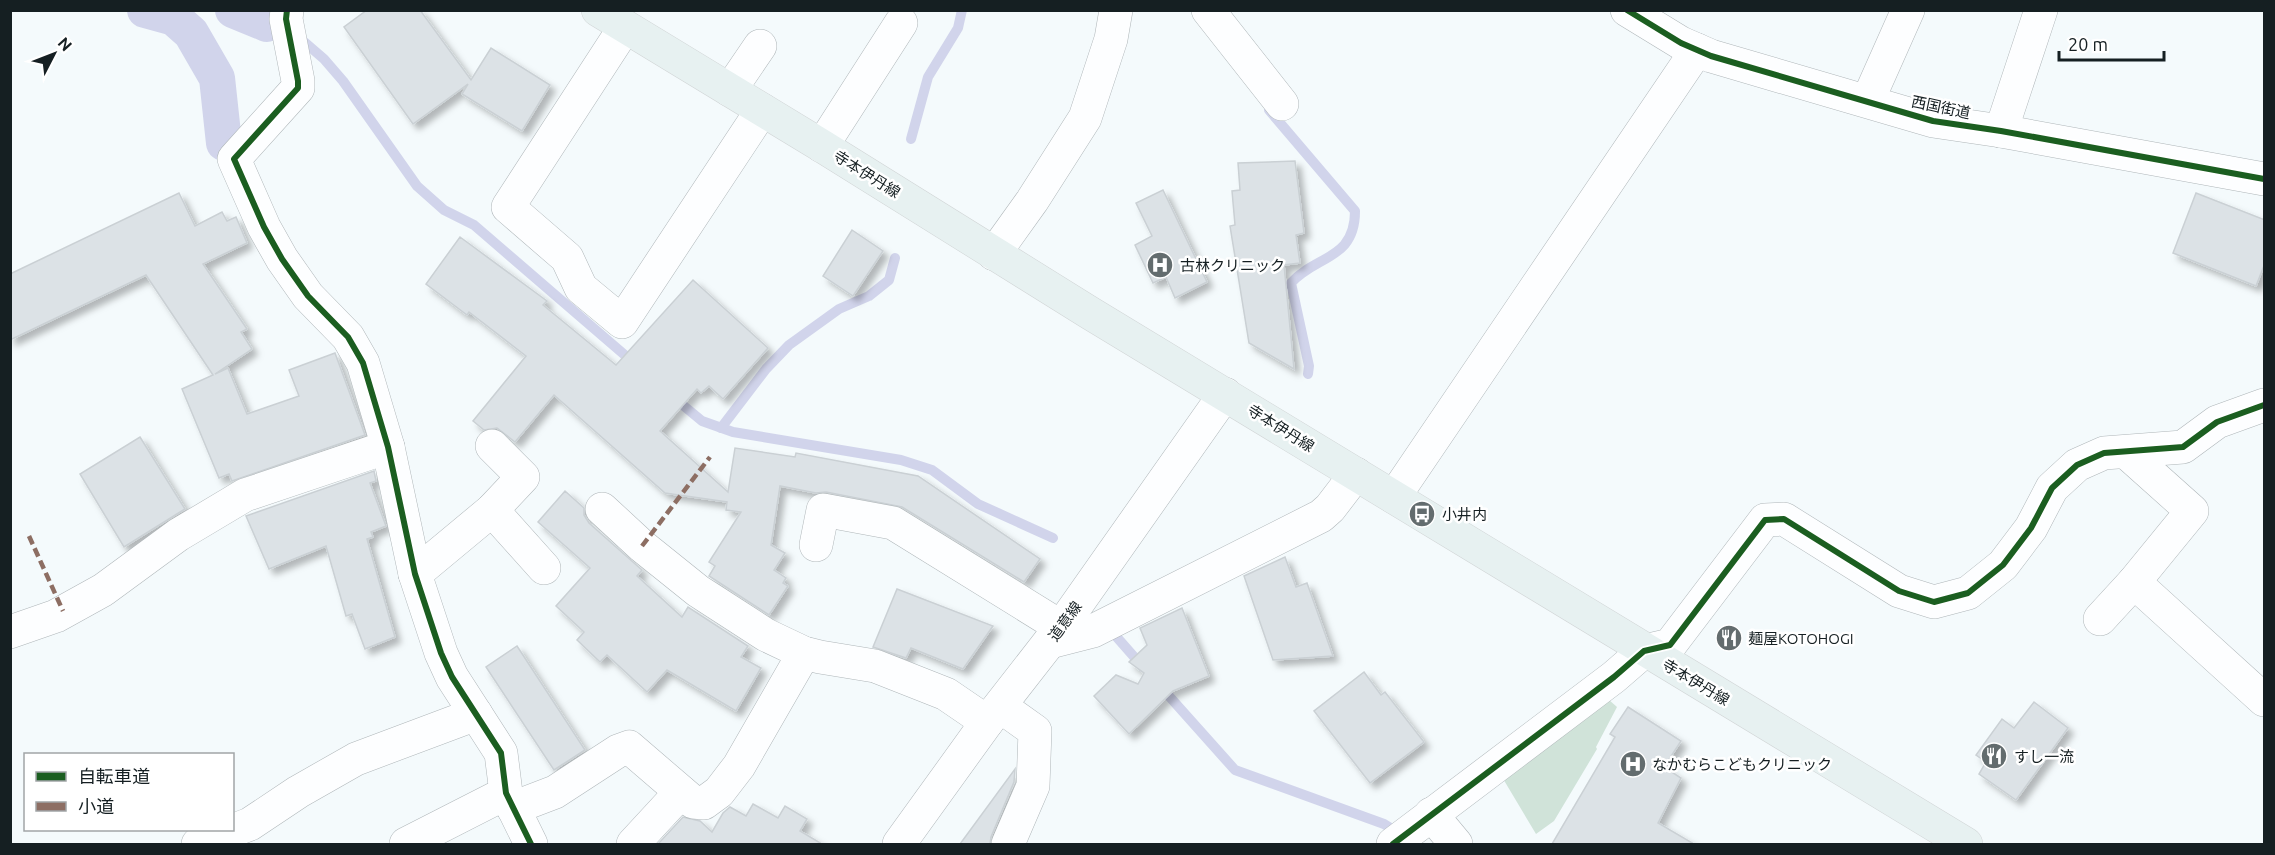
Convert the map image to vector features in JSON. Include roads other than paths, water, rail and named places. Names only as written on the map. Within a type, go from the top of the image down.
[{"type":"main road","name":"寺本伊丹線","points":[[611,19],[1644,651],[1966,844]]},
{"type":"street","points":[[287,10],[286,19],[298,88],[234,159],[264,227],[287,267],[297,283],[348,337],[369,379],[388,447],[415,574],[441,653],[452,677],[501,753],[509,800],[531,844]]},
{"type":"street","points":[[994,254],[1032,201],[1085,118],[1111,39],[1116,10]]},
{"type":"street","points":[[1208,10],[1282,104]]},
{"type":"street","name":"西国街道","points":[[1628,10],[1681,43],[1711,56],[1868,100],[1933,121],[2001,131],[2265,179]]},
{"type":"street","points":[[1868,100],[1908,10]]},
{"type":"street","points":[[2001,131],[2041,10]]},
{"type":"street","points":[[611,19],[508,207],[567,258],[580,288],[622,322],[762,110]]},
{"type":"street","points":[[822,146],[901,23]]},
{"type":"street","points":[[730,90],[759,46]]},
{"type":"street","points":[[1394,497],[1697,50]]},
{"type":"street","name":"道意線","points":[[899,844],[1056,634],[1225,394]]},
{"type":"street","points":[[1393,844],[1614,677],[1644,651],[1670,645],[1765,520],[1784,519],[1899,591],[1934,602],[1968,593],[2003,565],[2031,528],[2052,488],[2077,465],[2104,453],[2182,447],[2217,422],[2265,405]]},
{"type":"street","points":[[415,574],[492,510],[523,477],[492,446]]},
{"type":"street","points":[[10,632],[56,615],[104,590],[178,535],[245,495],[388,447]]},
{"type":"street","points":[[2100,619],[2134,582],[2192,511],[2126,452]]},
{"type":"street","points":[[816,545],[823,510],[893,523],[1056,634],[1093,631],[1321,516],[1356,474]]},
{"type":"street","points":[[602,509],[670,569],[707,598],[766,635],[804,652],[875,666],[1035,731],[1033,786],[1008,844]]},
{"type":"street","points":[[492,510],[544,567]]},
{"type":"street","points":[[2134,582],[2265,700]]},
{"type":"street","points":[[406,844],[509,800],[555,792],[618,751],[629,747],[693,802],[704,803],[719,792],[739,766],[804,652]]},
{"type":"street","points":[[234,830],[250,824],[298,792],[356,759],[476,714]]},
{"type":"street","points":[[633,844],[681,792]]},
{"type":"street","points":[[1431,814],[1456,844]]},
{"type":"street","points":[[198,844],[232,831]]},
{"type":"waterway","points":[[145,10],[174,18],[191,33],[217,78],[224,143]]},
{"type":"waterway","points":[[233,10],[267,24]]},
{"type":"waterway","points":[[911,139],[928,77],[958,28],[962,10]]},
{"type":"waterway","points":[[302,40],[324,59],[343,81],[417,186],[444,210],[474,225],[634,363]]},
{"type":"waterway","points":[[1269,110],[1355,211],[1349,239],[1332,255],[1291,283],[1309,366],[1308,374]]},
{"type":"waterway","points":[[721,428],[766,369],[789,345],[839,309],[869,296],[889,280],[895,258]]},
{"type":"waterway","points":[[673,397],[702,421],[733,432],[901,460],[932,470],[978,504],[1053,538]]},
{"type":"waterway","points":[[1114,634],[1143,667]]},
{"type":"waterway","points":[[1160,686],[1235,770],[1384,824],[1400,834]]},
{"type":"place","name":"古林クリニック","points":[[1160,265]]},
{"type":"place","name":"小井内","points":[[1422,514]]},
{"type":"place","name":"麺屋KOTOHOGI","points":[[1729,638]]},
{"type":"place","name":"すし一流","points":[[1994,756]]},
{"type":"place","name":"なかむらこどもクリニック","points":[[1633,764]]}]
